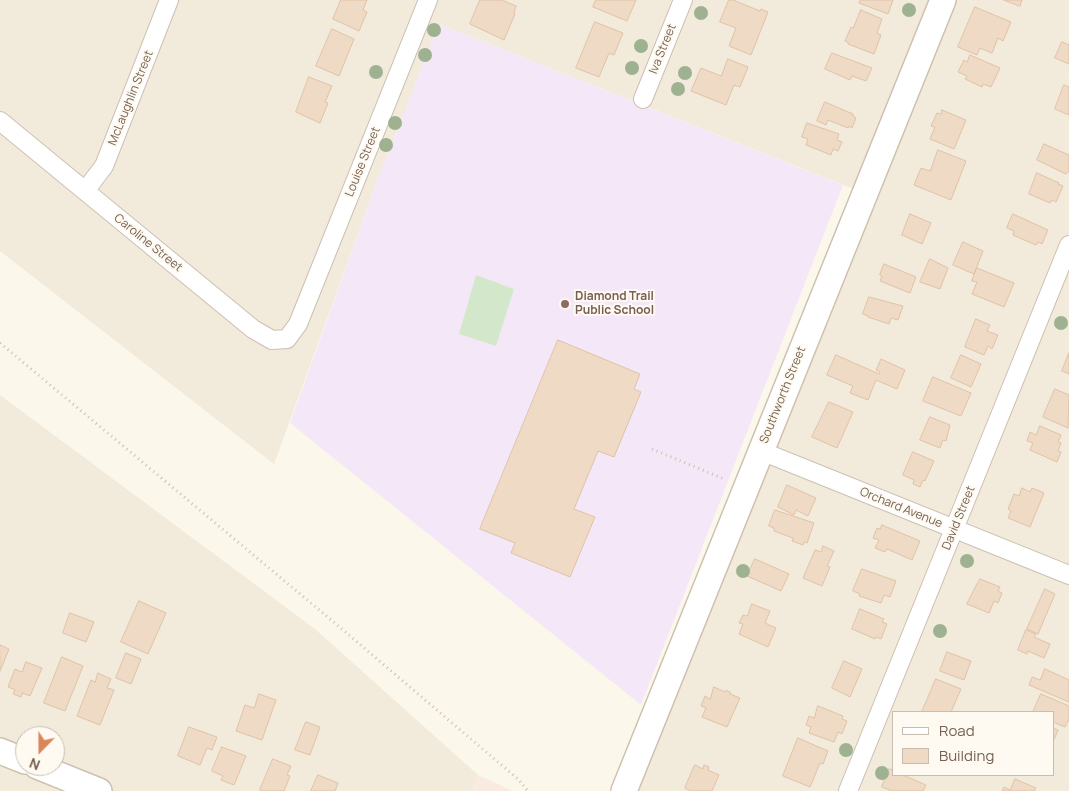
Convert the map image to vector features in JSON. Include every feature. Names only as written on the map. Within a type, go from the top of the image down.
[{"type":"main road","name":"Southworth Street","points":[[627,790],[942,0]]},
{"type":"main road","points":[[0,751],[15,757]]},
{"type":"main road","points":[[62,776],[99,791]]},
{"type":"street","name":"McLaughlin Street","points":[[85,191],[104,166],[169,0]]},
{"type":"street","name":"Louise Street","points":[[298,324],[428,0]]},
{"type":"street","name":"Iva Street","points":[[643,99],[683,0]]},
{"type":"street","name":"Caroline Street","points":[[0,121],[253,329],[272,340],[287,339],[298,324]]},
{"type":"street","name":"David Street","points":[[848,791],[1069,245]]},
{"type":"street","name":"Orchard Avenue","points":[[761,451],[1069,575]]},
{"type":"path","points":[[0,343],[351,637],[519,780],[528,791]]},
{"type":"path","points":[[652,449],[724,479]]},
{"type":"shaded area","points":[[0,0],[1069,0],[1069,791],[625,791],[864,193],[439,24],[376,184],[274,464],[0,251]]},
{"type":"shaded area","name":"Diamond Trail Public School","points":[[439,24],[843,185],[641,705],[290,423],[376,184]]},
{"type":"shaded area","points":[[0,395],[315,629],[478,775],[472,791],[0,791]]},
{"type":"shaded area","points":[[478,775],[513,791],[472,791]]},
{"type":"green space","points":[[476,275],[514,289],[496,346],[459,334]]},
{"type":"building","points":[[341,0],[367,0],[363,10],[367,12],[359,31],[333,19]]},
{"type":"building","points":[[480,0],[502,0],[516,6],[515,14],[504,40],[470,24]]},
{"type":"building","points":[[596,0],[636,0],[627,21],[593,7]]},
{"type":"building","points":[[729,0],[768,12],[751,55],[729,46],[736,28],[720,22]]},
{"type":"building","points":[[861,0],[893,0],[888,14],[859,3]]},
{"type":"building","points":[[1004,0],[1022,0],[1020,6]]},
{"type":"building","points":[[975,7],[1011,22],[1003,41],[998,38],[992,53],[980,48],[977,55],[958,47]]},
{"type":"building","points":[[861,10],[882,19],[877,33],[881,35],[874,54],[848,44],[845,41]]},
{"type":"building","points":[[595,22],[623,33],[614,55],[609,53],[599,77],[576,68]]},
{"type":"building","points":[[332,29],[354,39],[339,76],[316,66]]},
{"type":"building","points":[[1062,42],[1069,45],[1069,64],[1055,58]]},
{"type":"building","points":[[832,53],[872,68],[866,81],[852,76],[850,80],[825,69]]},
{"type":"building","points":[[970,55],[1000,68],[991,87],[983,84],[982,87],[965,79],[967,76],[958,72],[964,60],[967,62]]},
{"type":"building","points":[[728,59],[748,67],[740,87],[734,85],[726,105],[691,91],[701,68],[721,76]]},
{"type":"building","points":[[309,77],[332,86],[325,102],[328,103],[320,123],[296,112]]},
{"type":"building","points":[[1064,85],[1069,87],[1069,115],[1055,109]]},
{"type":"building","points":[[825,102],[853,114],[856,118],[852,128],[828,120],[826,125],[817,121]]},
{"type":"building","points":[[942,110],[966,120],[954,149],[930,139],[935,127],[931,126],[937,113],[941,114]]},
{"type":"building","points":[[807,123],[839,134],[837,140],[842,142],[838,151],[833,149],[831,155],[806,145],[808,139],[802,137]]},
{"type":"building","points":[[1044,144],[1069,155],[1069,171],[1066,174],[1037,160]]},
{"type":"building","points":[[938,150],[966,161],[951,200],[914,185],[921,168],[930,171]]},
{"type":"building","points":[[1037,173],[1063,186],[1056,202],[1052,200],[1050,203],[1029,194]]},
{"type":"building","points":[[910,214],[931,223],[922,244],[902,235]]},
{"type":"building","points":[[1013,214],[1048,230],[1042,244],[1038,242],[1036,245],[1013,235],[1014,231],[1007,228]]},
{"type":"building","points":[[963,242],[983,251],[974,274],[953,265]]},
{"type":"building","points":[[930,259],[948,268],[940,289],[920,282]]},
{"type":"building","points":[[884,264],[916,277],[910,293],[880,281]]},
{"type":"building","points":[[977,268],[1014,283],[1004,307],[972,294],[977,282],[972,281]]},
{"type":"building","points":[[869,297],[903,306],[898,320],[891,318],[889,324],[863,314]]},
{"type":"building","points":[[976,319],[990,325],[987,331],[998,335],[992,349],[988,346],[984,355],[965,347]]},
{"type":"building","points":[[558,340],[640,374],[634,389],[641,392],[614,457],[598,451],[574,509],[595,517],[570,577],[511,553],[515,543],[480,529]]},
{"type":"building","points":[[1069,353],[1069,374],[1062,371]]},
{"type":"building","points":[[836,355],[879,374],[880,372],[876,370],[881,359],[905,370],[897,389],[876,380],[868,400],[850,393],[853,386],[827,375]]},
{"type":"building","points":[[961,355],[981,364],[971,387],[951,378]]},
{"type":"building","points":[[933,377],[971,393],[961,416],[923,401]]},
{"type":"building","points":[[1055,389],[1069,395],[1068,428],[1043,417]]},
{"type":"building","points":[[829,402],[853,412],[837,448],[812,437]]},
{"type":"building","points":[[930,417],[950,425],[946,441],[943,440],[940,448],[920,440]]},
{"type":"building","points":[[1040,426],[1061,435],[1058,442],[1061,443],[1058,451],[1061,452],[1057,462],[1030,450],[1033,443],[1027,441],[1030,432],[1036,435]]},
{"type":"building","points":[[913,452],[934,461],[925,481],[923,480],[920,487],[913,484],[914,480],[903,475]]},
{"type":"building","points":[[787,485],[816,498],[808,516],[796,510],[794,515],[778,507]]},
{"type":"building","points":[[1022,488],[1030,492],[1032,488],[1044,493],[1030,527],[1008,518],[1011,511],[1008,509],[1014,494],[1019,496]]},
{"type":"building","points":[[775,510],[814,523],[807,543],[804,542],[803,545],[792,541],[793,538],[774,531],[774,528],[769,526]]},
{"type":"building","points":[[882,525],[920,541],[912,560],[887,549],[885,552],[875,548],[879,540],[873,538],[877,528],[880,529]]},
{"type":"building","points":[[823,546],[834,551],[827,566],[830,567],[822,586],[803,578],[815,550],[821,552]]},
{"type":"building","points":[[755,559],[789,574],[781,591],[747,576]]},
{"type":"building","points":[[862,569],[896,581],[890,597],[884,595],[881,603],[859,596],[860,594],[853,591]]},
{"type":"building","points":[[980,579],[1000,587],[998,591],[1002,593],[998,603],[994,601],[989,613],[967,604]]},
{"type":"building","points":[[1045,589],[1055,594],[1038,634],[1027,629]]},
{"type":"building","points":[[139,601],[166,613],[148,654],[121,642]]},
{"type":"building","points":[[752,604],[770,611],[765,623],[776,628],[768,647],[739,634],[743,624],[739,623],[743,615],[747,616]]},
{"type":"building","points":[[860,609],[884,619],[882,622],[887,624],[881,639],[876,637],[875,639],[852,629]]},
{"type":"building","points":[[70,613],[94,622],[86,642],[63,633]]},
{"type":"building","points":[[1026,630],[1036,634],[1034,637],[1050,644],[1044,658],[1028,651],[1027,654],[1018,650]]},
{"type":"building","points":[[0,645],[9,649],[0,671]]},
{"type":"building","points":[[947,652],[971,661],[964,680],[940,671]]},
{"type":"building","points":[[126,653],[141,659],[131,684],[116,678]]},
{"type":"building","points":[[62,657],[83,666],[65,711],[44,703]]},
{"type":"building","points":[[844,661],[862,669],[850,697],[832,688]]},
{"type":"building","points":[[26,662],[42,668],[30,696],[22,693],[21,697],[13,694],[15,690],[8,687],[15,669],[22,672]]},
{"type":"building","points":[[1045,669],[1069,680],[1069,702],[1029,685],[1032,677],[1040,680]]},
{"type":"building","points":[[98,673],[111,679],[107,688],[114,690],[100,725],[77,716],[91,680],[95,682]]},
{"type":"building","points":[[936,679],[961,689],[951,711],[922,711]]},
{"type":"building","points":[[714,687],[725,692],[726,690],[740,698],[727,727],[702,717],[706,708],[701,706],[705,696],[710,699]]},
{"type":"building","points":[[259,694],[276,700],[262,740],[236,731],[245,705],[254,708]]},
{"type":"building","points":[[1041,694],[1069,706],[1069,719],[1065,727],[1054,722],[1054,711],[1033,711]]},
{"type":"building","points":[[818,706],[843,716],[842,719],[847,721],[842,734],[838,732],[834,742],[809,733],[811,727],[806,725],[809,716],[814,718]]},
{"type":"building","points":[[306,722],[320,727],[310,755],[295,750]]},
{"type":"building","points":[[189,727],[217,737],[212,750],[207,748],[200,765],[178,756]]},
{"type":"building","points":[[1054,728],[1058,730],[1054,740]]},
{"type":"building","points":[[798,738],[828,751],[823,764],[820,763],[810,787],[783,776]]},
{"type":"building","points":[[222,747],[246,756],[234,785],[221,780],[223,776],[212,771]]},
{"type":"building","points":[[273,759],[291,766],[287,775],[290,776],[284,791],[262,791],[260,790]]},
{"type":"building","points":[[695,765],[703,769],[704,765],[709,767],[708,770],[719,775],[712,791],[691,791],[685,788]]},
{"type":"building","points":[[889,769],[892,770],[892,776],[905,776],[926,785],[923,791],[892,791],[882,787]]},
{"type":"building","points":[[318,775],[338,783],[335,791],[311,791]]},
{"type":"building","points":[[1015,779],[1036,788],[1034,791],[1002,791],[1004,787],[1010,790]]},
{"type":"place","name":"Diamond Trail Public School","points":[[565,304]]}]
